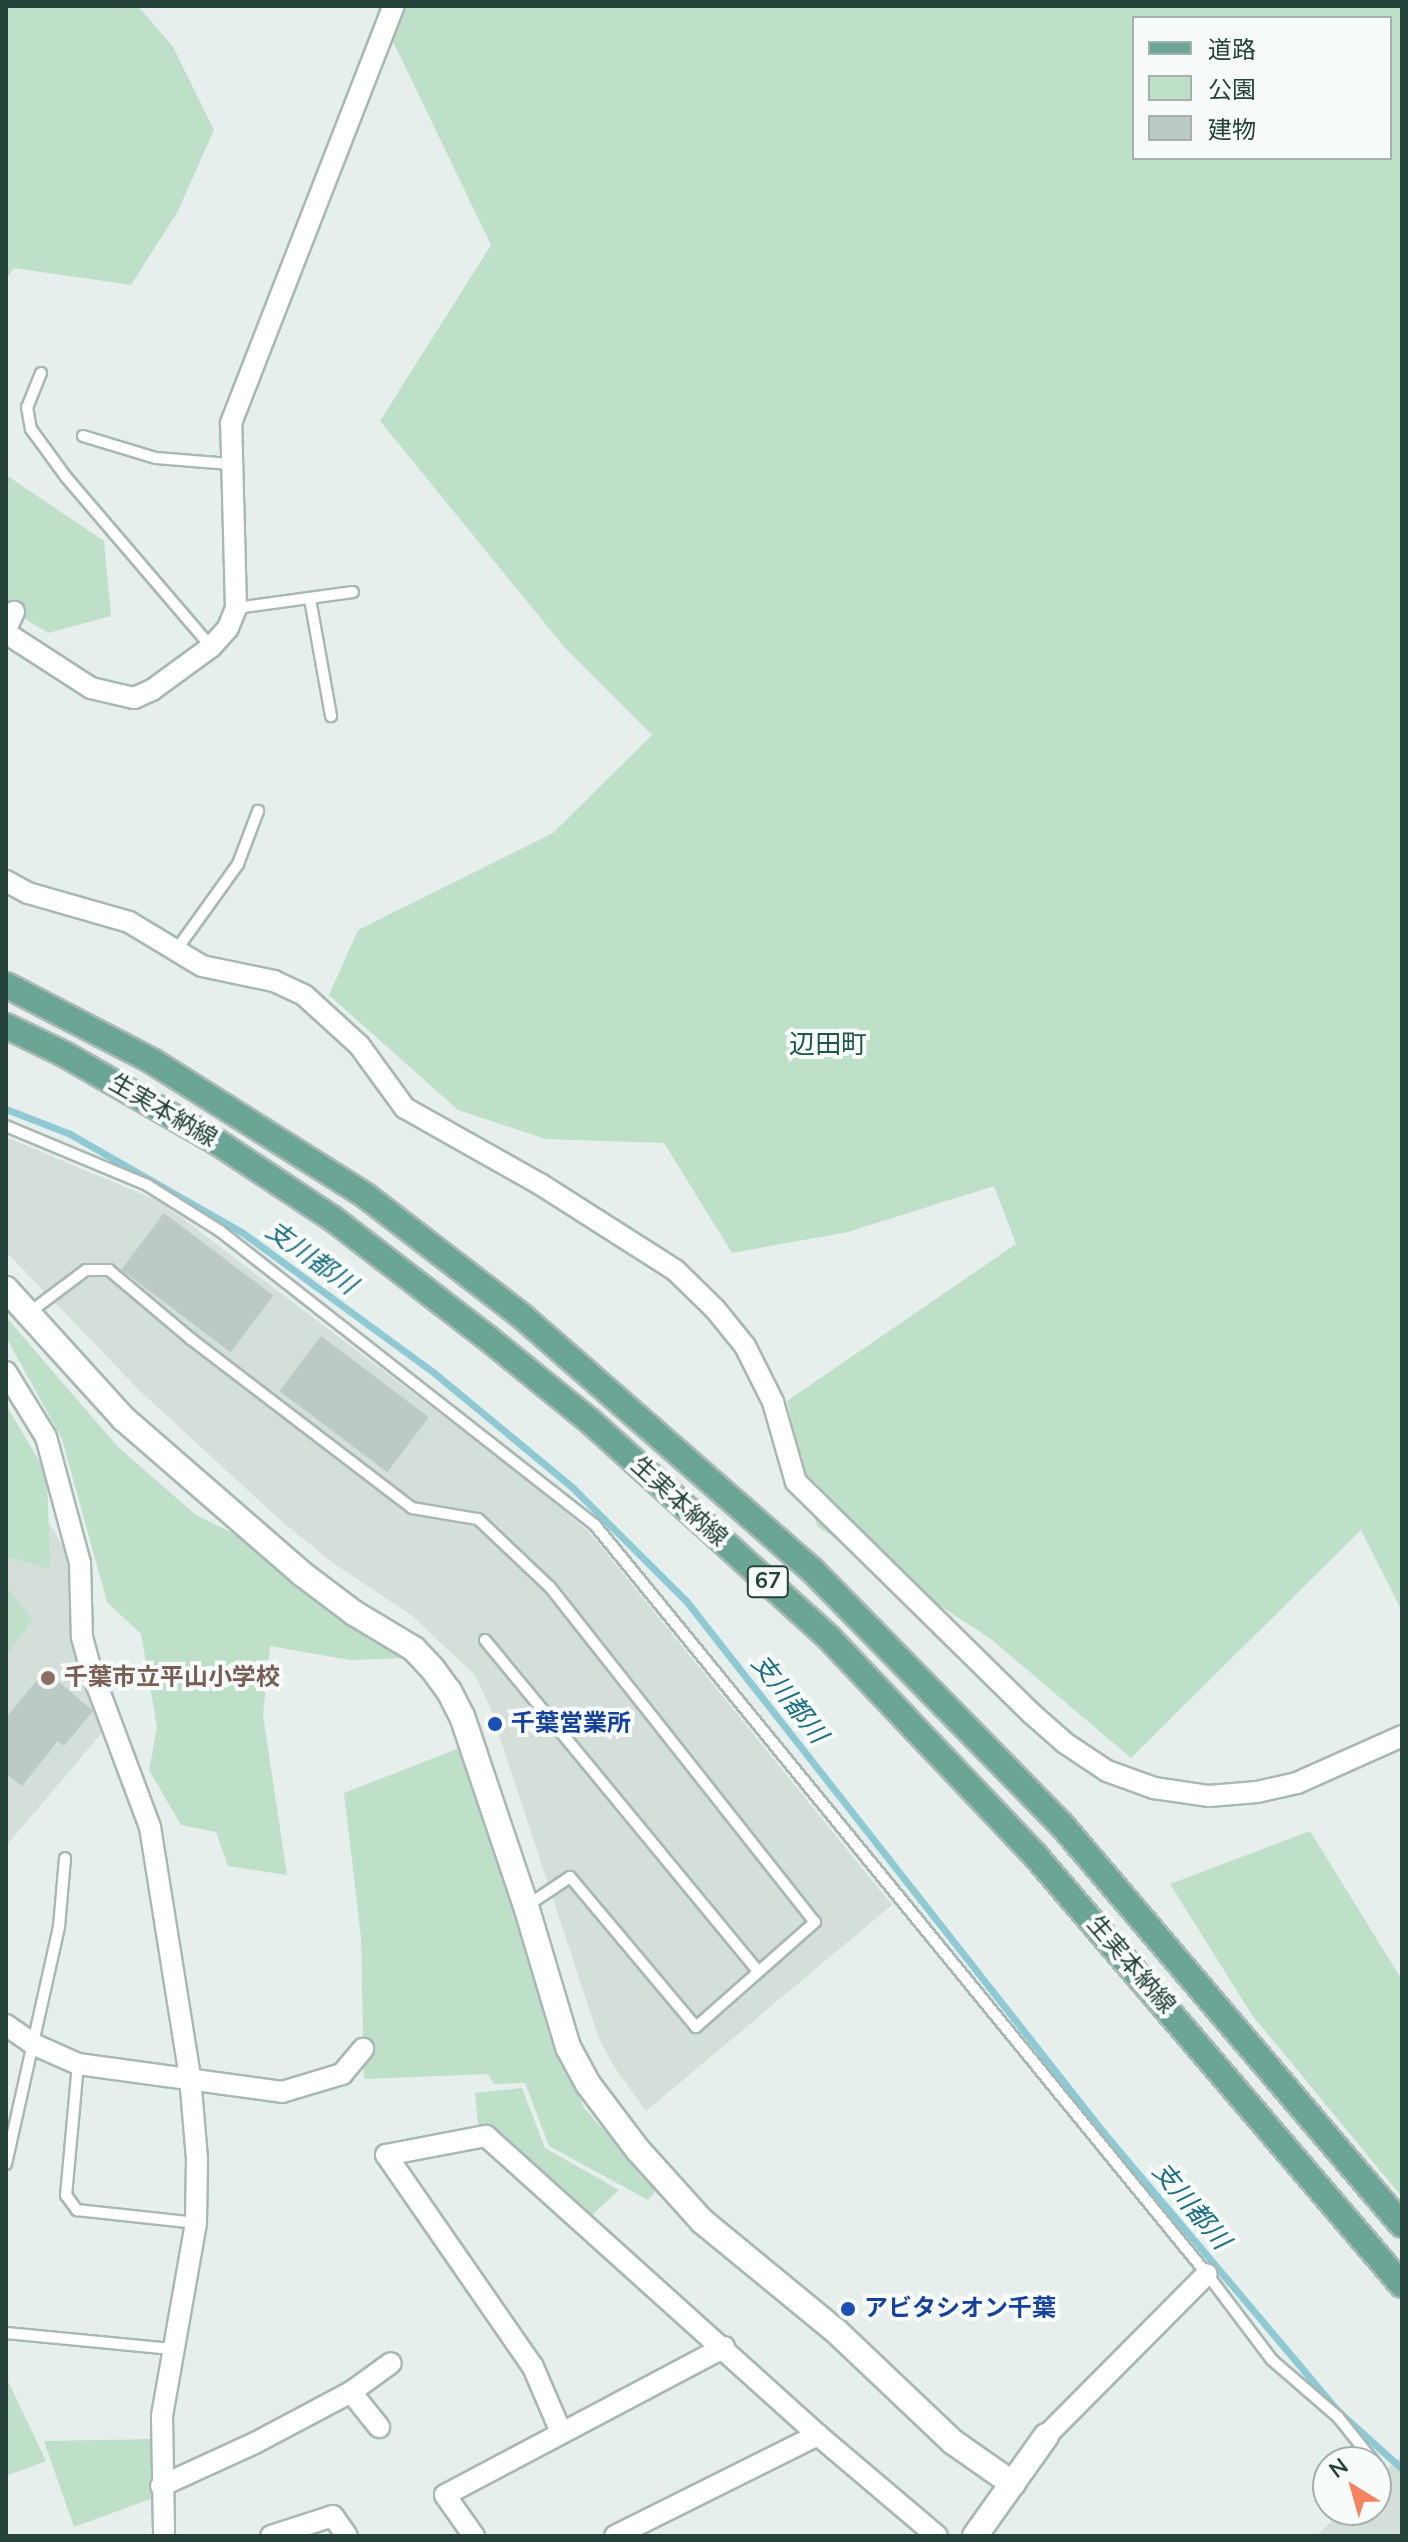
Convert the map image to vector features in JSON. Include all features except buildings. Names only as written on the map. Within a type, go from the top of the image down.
[{"type":"main road","name":"生実本納線","points":[[6,985],[152,1061],[366,1196],[523,1317],[813,1571],[1061,1824],[1402,2225]]},
{"type":"main road","name":"生実本納線","points":[[6,1026],[64,1054],[217,1142],[319,1210],[484,1335],[590,1421],[830,1639],[1035,1855],[1402,2285]]},
{"type":"street","points":[[9,625],[91,688],[134,698],[152,690],[211,647],[228,628],[236,608],[231,423],[394,6]]},
{"type":"street","points":[[6,881],[28,893],[129,922],[202,966],[274,981],[304,995],[359,1045],[405,1108],[540,1184],[675,1270],[715,1309],[745,1346],[773,1402],[796,1482],[1031,1713],[1065,1743],[1107,1771],[1154,1788],[1195,1794],[1257,1792],[1297,1783],[1402,1736]]},
{"type":"street","points":[[6,1289],[124,1419],[301,1573],[354,1613],[414,1649],[432,1668],[462,1716],[526,1906],[568,2047],[588,2084],[638,2150],[702,2221],[836,2331],[953,2442],[1013,2484]]},
{"type":"street","points":[[6,1372],[46,1437],[80,1563],[82,1637],[89,1664],[150,1827],[190,2077],[197,2159],[196,2223],[162,2416],[164,2536]]},
{"type":"street","points":[[6,2025],[33,2044],[78,2064],[282,2092],[342,2074],[363,2049]]},
{"type":"street","points":[[561,2432],[533,2367],[386,2155],[486,2136],[929,2531]]},
{"type":"street","points":[[975,2536],[1046,2436],[1207,2274]]},
{"type":"street","points":[[474,2536],[445,2495],[724,2347]]},
{"type":"street","points":[[161,2486],[255,2443],[351,2392],[391,2363]]},
{"type":"street","points":[[351,2392],[379,2427]]},
{"type":"street","points":[[615,2536],[818,2435]]},
{"type":"street","points":[[271,2536],[333,2516],[347,2536]]},
{"type":"street","points":[[902,2536],[929,2531]]},
{"type":"lane","points":[[41,373],[27,407],[31,429],[66,477],[211,647]]},
{"type":"lane","points":[[83,436],[156,458],[230,464]]},
{"type":"lane","points":[[236,608],[353,592]]},
{"type":"lane","points":[[310,599],[331,716]]},
{"type":"lane","points":[[177,949],[238,864],[258,811]]},
{"type":"lane","points":[[6,1126],[147,1185],[220,1231],[595,1525],[1207,2274],[1272,2360],[1338,2417],[1362,2446]]},
{"type":"lane","points":[[30,1312],[86,1270],[109,1270],[191,1339],[412,1508],[478,1519],[550,1587],[815,1922],[696,2027],[570,1877],[526,1906]]},
{"type":"lane","points":[[485,1640],[759,1972]]},
{"type":"lane","points":[[6,2164],[59,1927],[65,1858]]},
{"type":"lane","points":[[78,2064],[66,2195],[77,2210],[196,2223]]},
{"type":"lane","points":[[6,2333],[172,2349]]},
{"type":"shaded area","name":"千葉営業所","points":[[6,1137],[161,1202],[527,1480],[590,1533],[892,1905],[646,2111],[615,2068],[599,2039],[490,1707],[474,1674],[411,1615],[333,1563],[279,1519],[142,1393],[6,1252]]},
{"type":"shaded area","name":"千葉市立平山小学校","points":[[6,1449],[74,1565],[106,1728],[6,1846]]},
{"type":"shaded area","points":[[1402,2455],[1402,2536],[1316,2536],[1327,2526],[1392,2526],[1392,2465]]},
{"type":"green space","points":[[6,6],[138,6],[173,47],[214,130],[178,211],[131,285],[14,268],[6,279]]},
{"type":"green space","points":[[376,6],[1402,6],[1402,1611],[1361,1530],[1131,1758],[991,1639],[817,1526],[787,1401],[1016,1244],[994,1186],[848,1232],[732,1253],[664,1143],[546,1139],[458,1110],[329,995],[358,930],[553,833],[652,735],[565,648],[380,421],[491,245]]},
{"type":"green space","points":[[6,475],[104,541],[111,616],[48,633],[6,607]]},
{"type":"green space","points":[[6,1317],[118,1447],[196,1515],[310,1571],[408,1658],[350,1660],[270,1646],[263,1715],[287,1875],[228,1866],[216,1832],[181,1825],[149,1770],[157,1727],[141,1634],[107,1602],[62,1439],[6,1337]]},
{"type":"green space","points":[[6,1405],[47,1474],[50,1569],[6,1556]]},
{"type":"green space","points":[[6,1587],[33,1620],[6,1655]]},
{"type":"green space","points":[[462,1747],[537,1982],[584,2108],[657,2189],[648,2200],[549,2146],[525,2083],[494,2084],[488,2074],[364,2079],[361,1938],[344,1793]]},
{"type":"green space","points":[[1310,1831],[1402,1980],[1402,2197],[1252,2015],[1170,1884]]},
{"type":"green space","points":[[522,2088],[545,2148],[619,2190],[589,2218],[479,2133],[475,2093]]},
{"type":"green space","points":[[6,2377],[46,2461],[6,2476]]},
{"type":"green space","points":[[157,2439],[156,2497],[74,2527],[44,2441]]},
{"type":"waterway","name":"支川都川","points":[[6,1109],[70,1134],[243,1233],[433,1372],[573,1488],[687,1602],[1103,2132],[1337,2410],[1402,2469]]},
{"type":"place","name":"千葉市立平山小学校","points":[[48,1678]]},
{"type":"place","name":"千葉営業所","points":[[495,1724]]},
{"type":"place","name":"アビタシオン千葉","points":[[848,2309]]},
{"type":"district","name":"辺田町","points":[[828,1045]]}]
